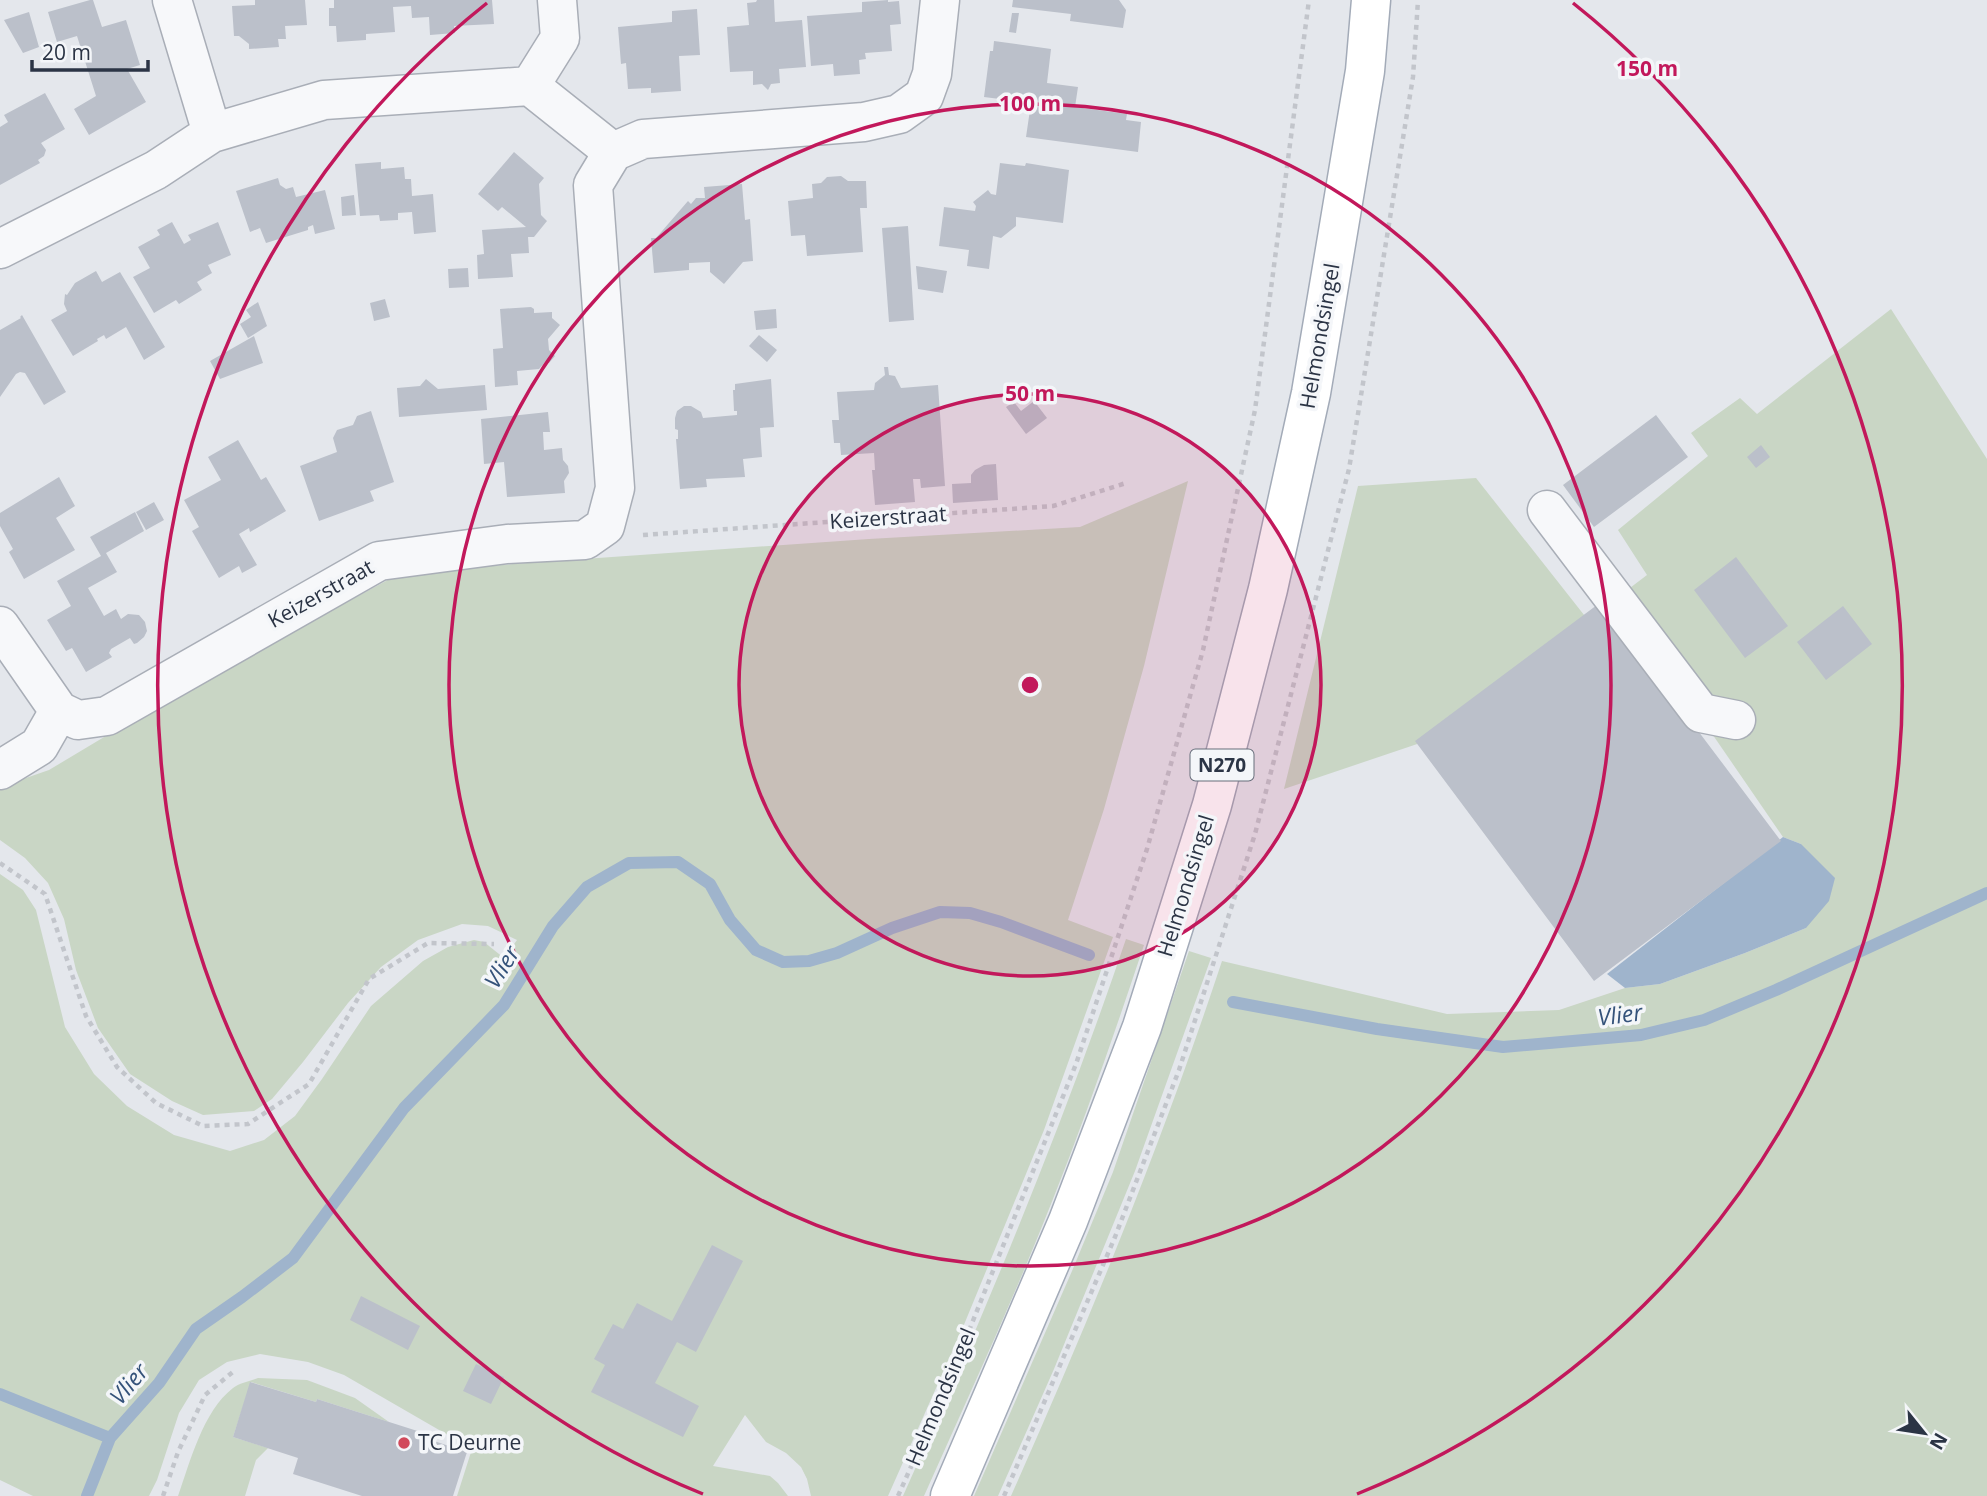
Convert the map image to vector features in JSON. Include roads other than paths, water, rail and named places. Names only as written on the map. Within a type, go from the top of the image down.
[{"type":"main road","name":"Helmondsingel","points":[[950,1496],[1068,1222],[1137,1040],[1212,805],[1268,589],[1311,393],[1365,71],[1371,0]]},
{"type":"street","points":[[172,0],[212,132]]},
{"type":"street","points":[[530,86],[560,38],[557,0]]},
{"type":"street","points":[[0,249],[156,170],[212,132],[324,100],[530,86],[613,152],[643,139],[864,122],[899,114],[924,96],[932,74],[940,0]]},
{"type":"street","name":"Keizerstraat","points":[[59,710],[78,720],[107,716],[379,561],[507,544],[584,540],[605,526],[615,488],[593,185],[613,152]]},
{"type":"street","points":[[1547,510],[1701,713],[1736,720]]},
{"type":"street","points":[[0,626],[59,710],[39,746],[0,770]]},
{"type":"water","points":[[1783,837],[1801,844],[1835,878],[1829,901],[1806,928],[1660,984],[1625,988],[1607,974]]},
{"type":"waterway","name":"Vlier","points":[[87,1496],[110,1438],[159,1383],[196,1329],[293,1258],[404,1108],[504,1005],[553,926],[587,887],[629,863],[678,862],[710,884],[730,920],[756,950],[783,962],[809,961],[837,953],[892,928],[940,912],[970,913],[1089,955]]},
{"type":"waterway","name":"Vlier","points":[[1233,1002],[1377,1029],[1503,1047],[1641,1035],[1704,1020],[1776,990],[1987,893]]},
{"type":"waterway","points":[[0,1394],[110,1438]]},
{"type":"place","name":"TC Deurne","points":[[404,1443]]}]
